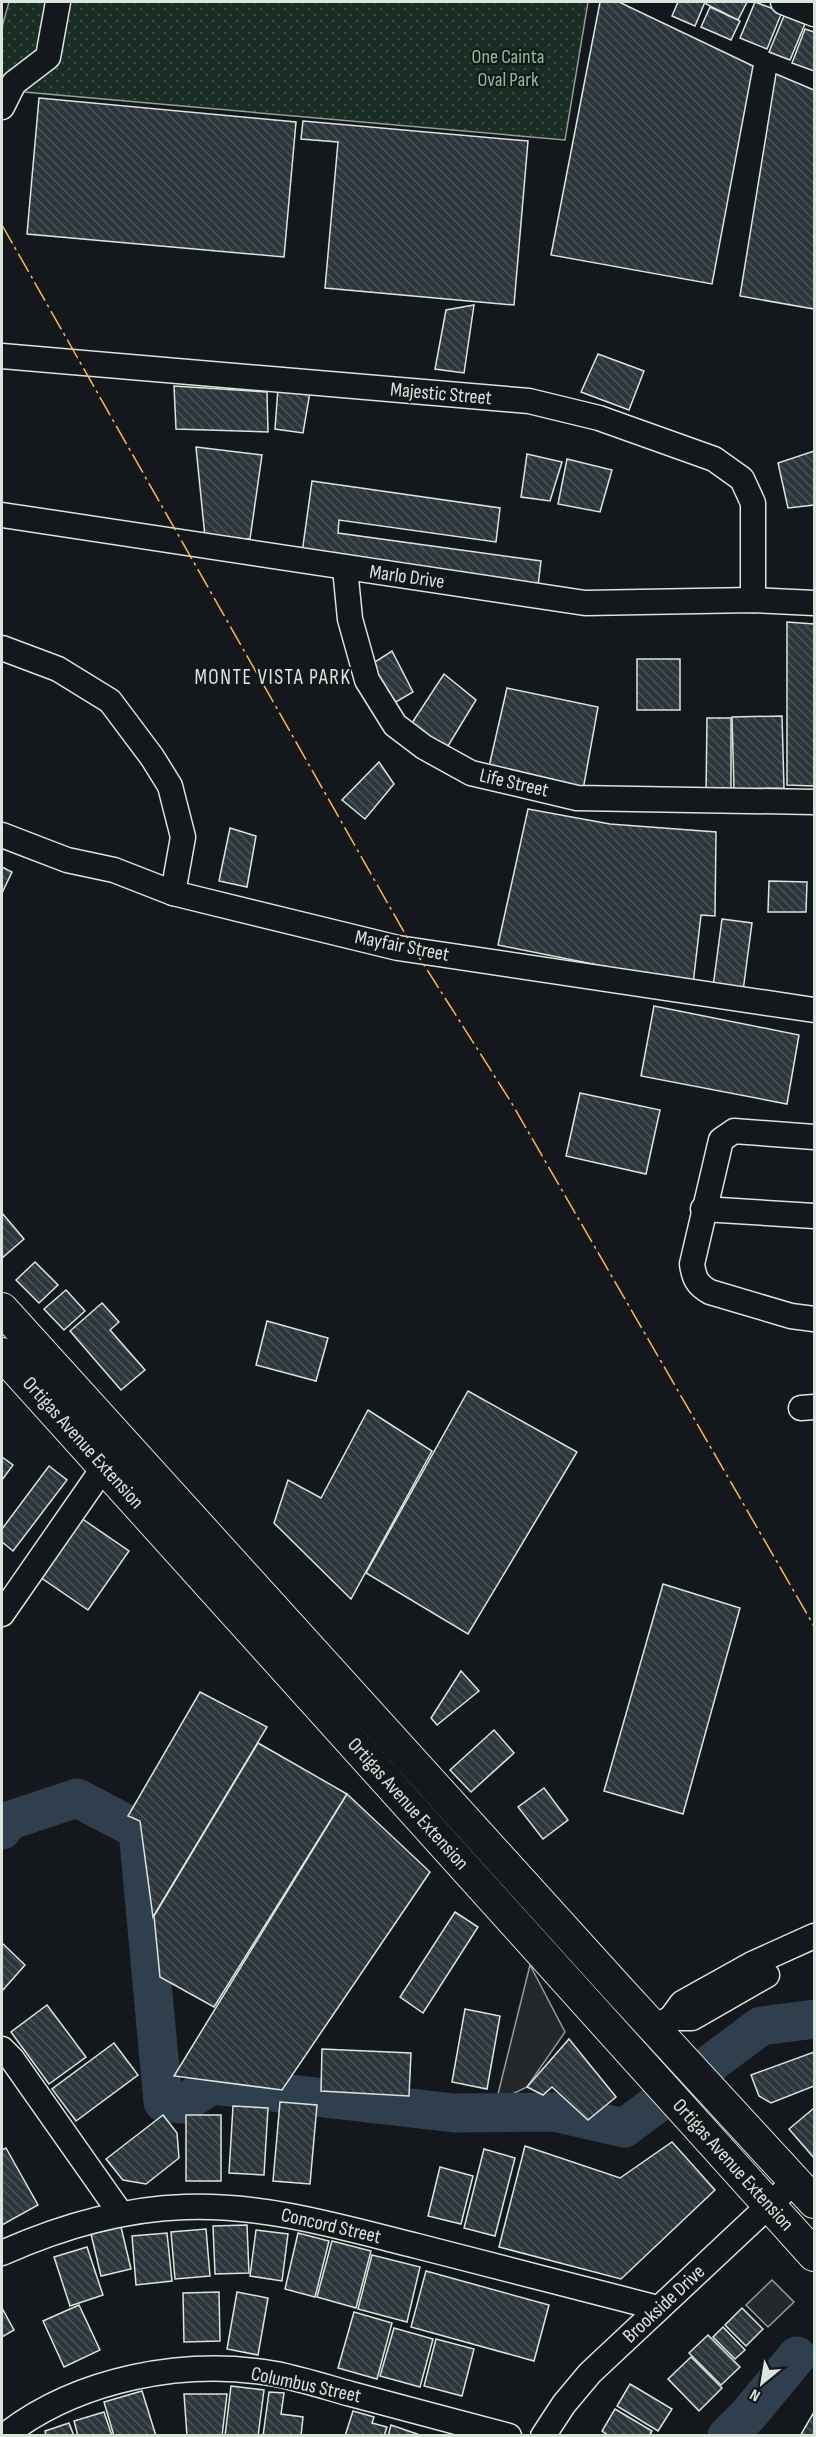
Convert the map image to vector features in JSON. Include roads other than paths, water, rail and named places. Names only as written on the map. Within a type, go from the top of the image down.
[{"type":"main road","name":"Ortigas Avenue Extension","points":[[2,1309],[113,1454],[668,2092],[806,2246]]},
{"type":"main road","name":"Ortigas Avenue Extension","points":[[2,1354],[113,1454],[662,2023],[696,2073],[805,2191]]},
{"type":"street","points":[[2,107],[14,83],[48,57],[58,2]]},
{"type":"street","points":[[783,2],[814,14]]},
{"type":"street","name":"Majestic Street","points":[[2,356],[529,401],[599,418],[714,459],[742,479],[753,503],[753,600]]},
{"type":"street","name":"Marlo Drive","points":[[2,516],[585,603],[753,600],[814,603]]},
{"type":"street","name":"Life Street","points":[[345,568],[350,619],[367,680],[395,725],[424,747],[471,773],[577,798],[814,802]]},
{"type":"street","points":[[2,648],[58,669],[110,701],[153,757],[170,786],[183,837],[173,893]]},
{"type":"street","name":"Mayfair Street","points":[[2,835],[67,860],[114,870],[173,893],[398,948],[814,1010]]},
{"type":"street","points":[[814,1137],[734,1131],[721,1140],[703,1209],[692,1264],[693,1276],[700,1287],[710,1292],[791,1316],[814,1319]]},
{"type":"street","points":[[703,1209],[814,1216]]},
{"type":"street","points":[[2,1614],[113,1454]]},
{"type":"street","points":[[662,2023],[682,2003],[752,1964],[814,1936]]},
{"type":"street","points":[[662,2023],[692,2018],[748,1985],[814,1951]]},
{"type":"street","points":[[7,2054],[121,2214]]},
{"type":"street","name":"Brookside Drive","points":[[543,2436],[564,2403],[590,2373],[768,2205],[805,2191]]},
{"type":"street","name":"Concord Street","points":[[2,2253],[40,2237],[121,2214],[184,2207],[237,2208],[327,2223],[658,2308]]},
{"type":"street","name":"Columbus Street","points":[[4,2436],[57,2404],[97,2387],[168,2371],[222,2369],[276,2374],[509,2436]]},
{"type":"waterway","points":[[2,1830],[8,1821],[77,1798],[138,1830],[163,2102],[182,2104],[212,2085],[454,2113],[554,2112],[624,2128],[761,2026],[814,2019]]},
{"type":"waterway","points":[[727,2436],[749,2414],[797,2356]]},
{"type":"district","name":"MONTE VISTA PARK","points":[[273,677]]},
{"type":"park label","name":"One Cainta Oval Park","points":[[508,68]]}]
